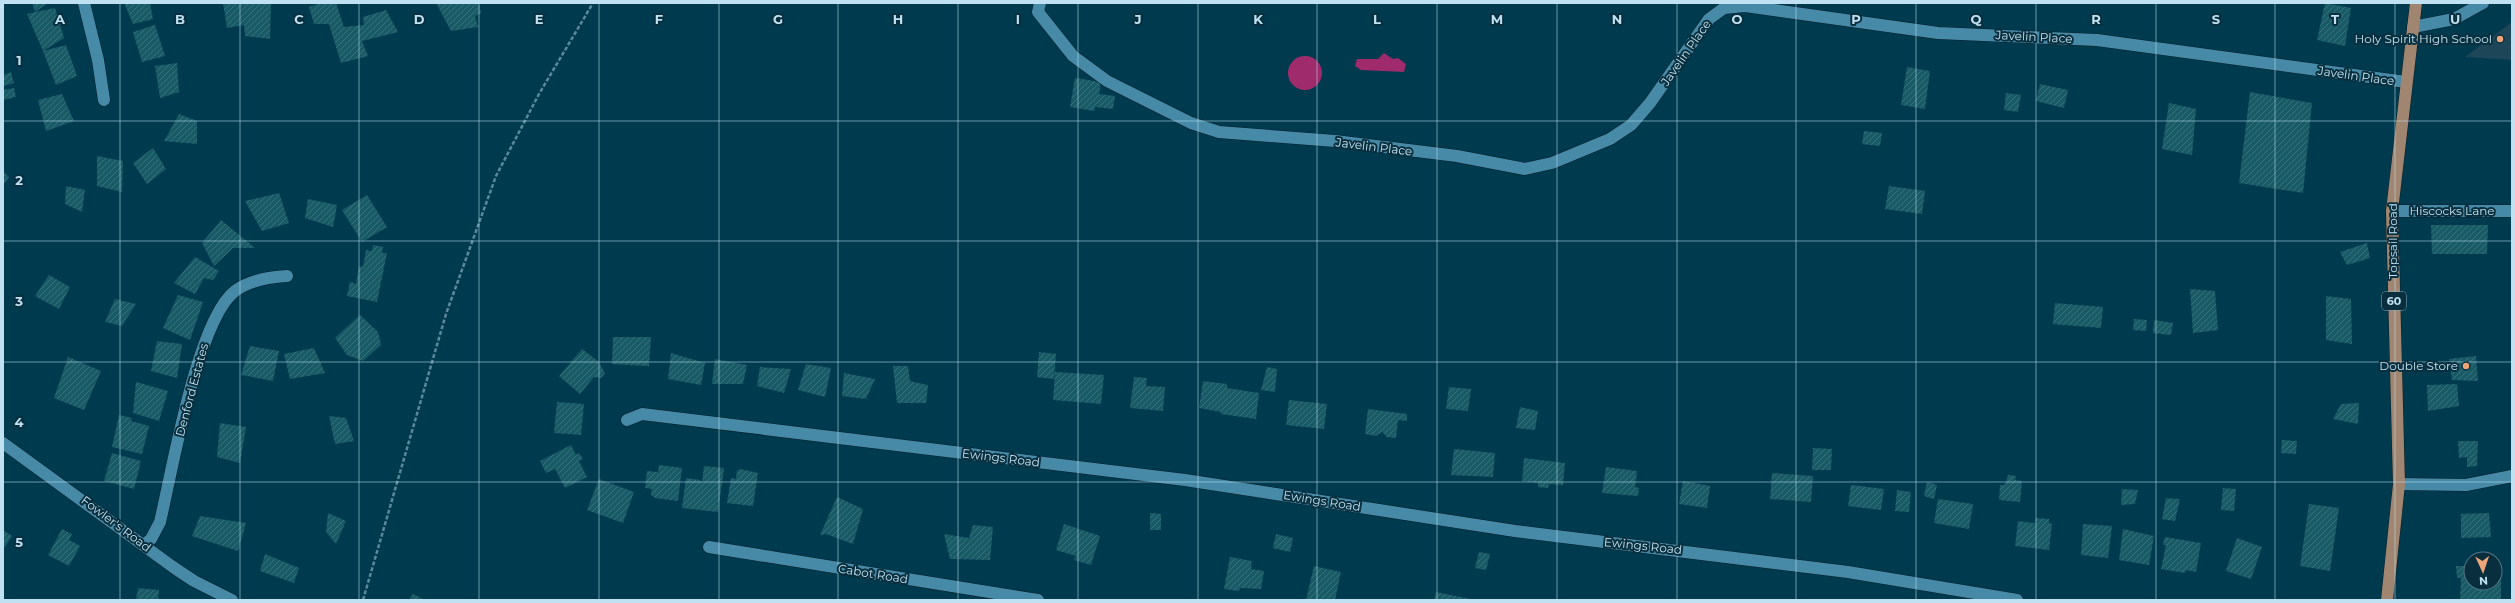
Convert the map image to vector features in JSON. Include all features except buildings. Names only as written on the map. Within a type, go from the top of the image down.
[{"type":"main road","name":"Topsail Road","points":[[2387,600],[2399,484],[2392,211],[2416,3]]},
{"type":"street","points":[[84,3],[98,60],[104,100]]},
{"type":"street","name":"Javelin Place","points":[[1040,3],[1038,12],[1074,56],[1107,81],[1198,125],[1219,132],[1335,142],[1457,156],[1525,169],[1544,167],[1621,133],[1640,117],[1709,19],[1724,8],[1734,6],[1779,10],[1938,33],[2097,40],[2406,82]]},
{"type":"street","points":[[2413,26],[2454,19],[2483,3]]},
{"type":"street","name":"Hiscocks Lane","points":[[2392,211],[2512,211]]},
{"type":"street","name":"Denford Estates","points":[[144,545],[151,539],[160,522],[195,374],[215,315],[235,291],[247,284],[261,279],[286,276]]},
{"type":"street","name":"Ewings Road","points":[[627,420],[642,414],[1185,480],[1514,531],[1848,572],[2017,600]]},
{"type":"street","name":"Fowler's Road","points":[[3,443],[194,581],[232,600]]},
{"type":"street","points":[[2399,484],[2466,485],[2512,476]]},
{"type":"street","name":"Cabot Road","points":[[709,547],[1038,600]]},
{"type":"path","points":[[363,600],[446,314],[496,176],[539,94],[594,3]]},
{"type":"shaded area","name":"Holy Spirit High School","points":[[2512,22],[2512,60],[2465,57]]},
{"type":"shaded area","points":[[1384,53],[1393,59],[1398,58],[1406,64],[1404,72],[1361,70],[1355,66],[1357,59],[1378,59]]},
{"type":"shaded area","points":[[1308,56],[1317,61],[1321,66],[1321,80],[1317,85],[1312,89],[1302,90],[1298,89],[1289,80],[1288,70],[1289,66],[1298,57]]},
{"type":"place","name":"Holy Spirit High School","points":[[2500,39]]},
{"type":"place","name":"Double Store","points":[[2466,366]]}]
